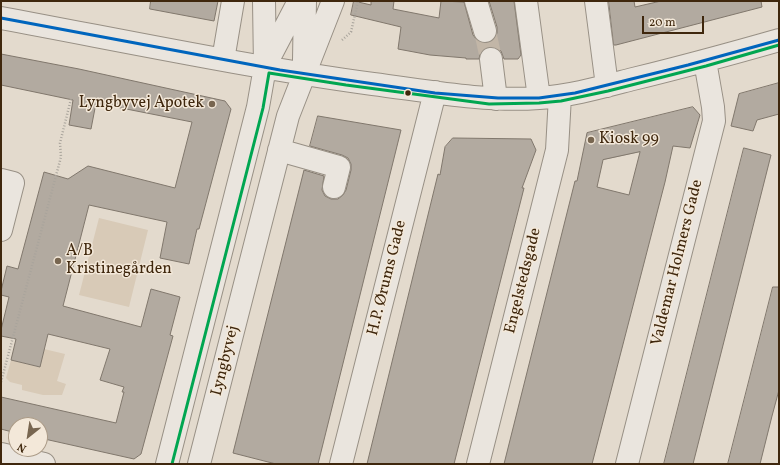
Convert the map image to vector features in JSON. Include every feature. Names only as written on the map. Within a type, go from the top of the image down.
[{"type":"street","points":[[223,60],[233,1]]},
{"type":"street","name":"Lyngbyvej","points":[[167,464],[258,107],[265,67],[264,1]]},
{"type":"street","name":"Lyngbyvej","points":[[265,67],[298,1]]},
{"type":"street","name":"Lyngbyvej","points":[[304,73],[305,1]]},
{"type":"street","name":"Lyngbyvej","points":[[199,464],[288,116],[332,1]]},
{"type":"street","points":[[476,1],[485,31]]},
{"type":"street","name":"Engelstedsgade","points":[[478,464],[557,150],[549,97],[526,1]]},
{"type":"street","points":[[596,1],[607,86]]},
{"type":"street","points":[[1,18],[265,67],[435,92],[496,99],[549,97],[607,86],[706,61],[779,40]]},
{"type":"street","points":[[491,59],[496,99]]},
{"type":"street","name":"Valdemar Holmers Gade","points":[[627,464],[714,121],[714,107],[706,61]]},
{"type":"street","name":"H.P. Ørums Gade","points":[[341,464],[435,92]]},
{"type":"street","points":[[279,150],[339,167],[334,187]]},
{"type":"street","points":[[1,180],[13,183],[1,230]]},
{"type":"street","points":[[1,454],[44,464]]},
{"type":"path","points":[[1,382],[61,157],[60,143],[71,99]]},
{"type":"shaded area","points":[[99,218],[148,230],[129,307],[79,295]]},
{"type":"shaded area","points":[[44,349],[65,354],[57,381],[66,384],[62,395],[43,395],[22,390],[22,385],[10,382],[6,378],[11,360],[39,367]]},
{"type":"building","points":[[151,1],[218,1],[214,21],[150,9]]},
{"type":"building","points":[[354,1],[371,5],[371,1],[394,1],[393,9],[439,18],[441,1],[464,2],[473,35],[477,40],[483,43],[488,43],[494,40],[497,33],[497,27],[489,1],[514,1],[521,55],[518,59],[504,59],[501,51],[490,47],[483,49],[479,59],[466,59],[430,55],[398,49],[401,27],[351,15]]},
{"type":"building","points":[[609,1],[634,1],[635,7],[661,1],[761,1],[762,7],[614,45]]},
{"type":"building","name":"A/B Kristinegården","points":[[1,54],[79,69],[225,101],[231,109],[199,229],[197,229],[189,264],[160,258],[167,222],[89,205],[63,306],[141,327],[151,289],[180,297],[170,335],[173,336],[141,454],[134,459],[48,440],[48,417],[8,417],[8,431],[1,429],[1,397],[116,423],[124,387],[100,380],[110,349],[48,334],[40,367],[11,360],[16,339],[1,336],[1,330],[9,297],[1,295],[1,291],[7,266],[18,269],[44,172],[68,179],[88,166],[175,188],[192,122],[96,103],[91,129],[69,125],[73,100],[1,85]]},
{"type":"building","points":[[779,83],[779,114],[757,120],[753,131],[731,126],[739,94]]},
{"type":"building","points":[[693,107],[700,115],[690,148],[673,146],[592,464],[504,464],[575,181],[577,181],[587,133]],"holes":[[[640,152],[629,195],[597,187],[603,160]]]},
{"type":"building","points":[[318,116],[401,130],[318,464],[276,464],[233,453],[304,170],[324,176],[322,190],[325,196],[331,199],[338,199],[346,190],[351,170],[351,164],[348,158],[310,146]]},
{"type":"building","points":[[453,138],[531,139],[536,150],[522,188],[524,188],[454,464],[367,464],[438,174],[440,175],[445,147]]},
{"type":"building","points":[[744,148],[771,155],[693,464],[664,464]]},
{"type":"building","points":[[773,287],[779,287],[779,390],[760,464],[728,464]]},
{"type":"tunnel","points":[[485,31],[491,59]]},
{"type":"transit line","points":[[1,18],[280,70],[435,93],[498,98],[539,98],[575,93],[688,65],[779,40]]},
{"type":"transit line","points":[[172,464],[263,108],[269,73],[489,104],[539,103],[561,101],[608,91],[706,66],[779,45]]},
{"type":"place","name":"Lyngbyvej Apotek","points":[[212,104]]},
{"type":"place","name":"Kiosk 99","points":[[591,140]]},
{"type":"place","name":"A/B Kristinegården","points":[[58,261]]}]
